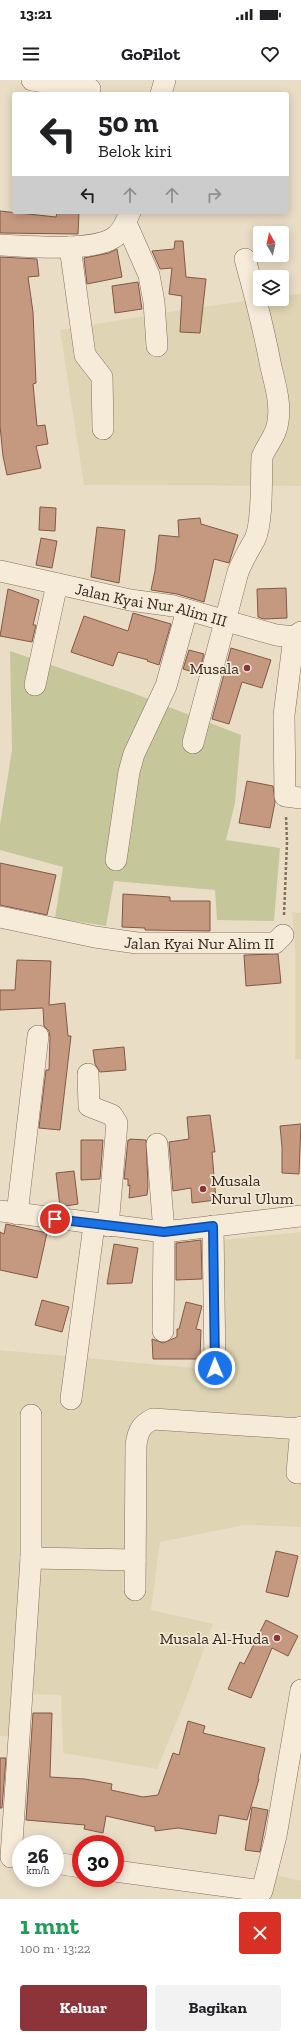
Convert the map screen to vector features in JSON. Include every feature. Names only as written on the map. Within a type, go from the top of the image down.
[{"type":"street","points":[[32,80],[90,88]]},
{"type":"street","points":[[162,92],[165,80]]},
{"type":"street","points":[[0,245],[70,247],[108,240],[116,236],[128,218]]},
{"type":"street","points":[[128,218],[149,275],[154,302],[158,346]]},
{"type":"street","points":[[70,247],[85,355],[102,378],[103,429]]},
{"type":"street","points":[[193,743],[238,572],[246,553],[256,538],[260,517],[262,457],[265,449],[276,432],[278,421],[279,409],[274,378],[245,259]]},
{"type":"street","name":"Jalan Kyai Nur Alim III","points":[[0,571],[187,610],[276,635],[298,634]]},
{"type":"street","points":[[35,685],[57,584]]},
{"type":"street","points":[[116,860],[129,772],[134,754],[166,686],[187,610]]},
{"type":"street","points":[[293,797],[284,716],[298,634]]},
{"type":"street","name":"Jalan Kyai Nur Alim II","points":[[0,917],[95,937],[137,943],[275,943],[283,935]]},
{"type":"street","points":[[38,1036],[8,1213],[164,1232],[301,1216]]},
{"type":"street","points":[[71,1399],[118,1123],[112,1115],[89,1106],[88,1074]]},
{"type":"street","points":[[157,1144],[164,1232],[163,1332]]},
{"type":"street","points":[[213,1226],[215,1368]]},
{"type":"street","points":[[11,1857],[31,1558],[31,1415]]},
{"type":"street","points":[[135,1590],[136,1445],[138,1432],[143,1424],[153,1419],[301,1428],[297,1473]]},
{"type":"street","points":[[31,1558],[135,1560]]},
{"type":"street","points":[[124,1872],[261,1895],[276,1836],[301,1690]]},
{"type":"path","name":"Jalan Kyai Nur Alim II","points":[[283,935],[287,842],[293,797]]},
{"type":"shaded area","points":[[301,294],[301,486],[84,485],[60,330],[253,300],[253,306],[289,306],[289,295]]},
{"type":"shaded area","points":[[292,912],[301,913],[301,1059],[295,1059],[295,946]]},
{"type":"shaded area","points":[[301,1232],[301,1527],[244,1525],[160,1542],[151,1610],[213,1624],[184,1704],[157,1769],[63,1753],[61,1695],[23,1694],[14,1737],[0,1736],[0,1350],[215,1370],[223,1240]]},
{"type":"shaded area","points":[[277,1875],[301,1881],[301,1899],[271,1899]]},
{"type":"green space","points":[[10,651],[133,693],[241,735],[235,803],[226,840],[280,848],[274,921],[217,920],[215,890],[114,881],[106,926],[55,918],[63,867],[0,850],[0,825],[12,750]]},
{"type":"building","points":[[0,211],[12,212],[12,214],[56,217],[57,214],[79,214],[78,234],[0,233]]},
{"type":"building","points":[[175,241],[183,241],[186,277],[206,279],[200,333],[180,332],[182,296],[169,294],[172,268],[160,269],[152,251],[174,249]]},
{"type":"building","points":[[117,249],[122,277],[87,284],[84,258],[109,253]]},
{"type":"building","points":[[0,257],[37,259],[39,276],[28,277],[33,312],[36,383],[33,384],[37,426],[45,425],[48,444],[36,446],[41,468],[7,475],[3,456],[0,426]]},
{"type":"building","points":[[138,282],[142,309],[115,313],[112,286]]},
{"type":"building","points":[[40,507],[56,508],[55,531],[39,530]]},
{"type":"building","points":[[200,518],[201,524],[238,535],[229,563],[214,559],[204,602],[177,594],[151,590],[155,571],[159,535],[179,537],[178,520]]},
{"type":"building","points":[[97,527],[125,530],[119,583],[91,577]]},
{"type":"building","points":[[41,538],[57,541],[52,568],[36,565]]},
{"type":"building","points":[[286,588],[287,618],[264,619],[258,617],[257,589]]},
{"type":"building","points":[[8,589],[39,600],[33,625],[36,625],[32,642],[0,636]]},
{"type":"building","points":[[133,613],[171,624],[159,665],[147,661],[148,660],[118,652],[113,666],[71,652],[84,616],[128,631]]},
{"type":"building","name":"Musala","points":[[231,648],[271,660],[262,688],[242,682],[229,724],[212,719]]},
{"type":"building","points":[[189,650],[204,654],[199,674],[183,669]]},
{"type":"building","points":[[247,781],[273,786],[275,802],[270,828],[239,823]]},
{"type":"building","points":[[0,863],[56,875],[47,915],[0,905]]},
{"type":"building","points":[[123,894],[170,897],[170,901],[210,901],[210,931],[145,930],[145,928],[122,927]]},
{"type":"building","points":[[278,954],[281,983],[246,986],[244,955]]},
{"type":"building","points":[[17,960],[51,961],[49,1005],[65,1003],[68,1036],[71,1036],[60,1130],[39,1128],[46,1070],[49,1070],[50,1037],[49,1031],[44,1026],[43,1008],[0,1010],[0,990],[15,990]]},
{"type":"building","points":[[124,1047],[126,1070],[100,1072],[95,1064],[93,1050]]},
{"type":"building","points":[[210,1115],[215,1152],[212,1152],[216,1200],[192,1203],[191,1188],[173,1191],[169,1142],[189,1139],[187,1117]]},
{"type":"building","points":[[301,1124],[299,1174],[282,1173],[280,1126]]},
{"type":"building","points":[[81,1140],[103,1140],[100,1179],[81,1180]]},
{"type":"building","points":[[128,1140],[146,1140],[148,1186],[147,1195],[129,1198],[130,1185],[128,1186],[128,1179],[124,1179]]},
{"type":"building","points":[[74,1171],[78,1204],[60,1207],[56,1173]]},
{"type":"building","points":[[6,1224],[47,1233],[37,1278],[0,1270],[0,1232],[4,1234]]},
{"type":"building","points":[[201,1240],[202,1279],[176,1280],[176,1243]]},
{"type":"building","points":[[114,1244],[138,1248],[132,1283],[107,1284]]},
{"type":"building","points":[[42,1300],[69,1307],[62,1332],[35,1325]]},
{"type":"building","points":[[186,1302],[202,1306],[196,1329],[201,1330],[200,1359],[153,1359],[152,1339],[163,1343],[177,1337],[177,1329],[179,1329]]},
{"type":"building","points":[[276,1551],[298,1556],[288,1597],[266,1592]]},
{"type":"building","points":[[266,1620],[298,1636],[288,1656],[272,1648],[251,1698],[228,1689],[240,1662],[244,1664]]},
{"type":"building","points":[[33,1713],[52,1713],[50,1777],[85,1779],[112,1784],[111,1790],[143,1797],[158,1795],[173,1753],[179,1755],[188,1721],[205,1726],[203,1733],[265,1748],[259,1779],[247,1820],[219,1815],[216,1834],[178,1828],[155,1831],[155,1827],[106,1816],[103,1833],[84,1829],[85,1825],[26,1820]]},
{"type":"building","points":[[0,1758],[6,1758],[2,1808],[0,1808]]},
{"type":"building","points":[[252,1807],[268,1810],[260,1852],[245,1850]]},
{"type":"place","name":"Musala","points":[[247,668]]},
{"type":"place","name":"Musala Nurul Ulum","points":[[203,1189]]},
{"type":"place","name":"Musala Al-Huda","points":[[277,1638]]},
{"type":"route","points":[[55,1219],[164,1232],[213,1226],[215,1368]]}]
